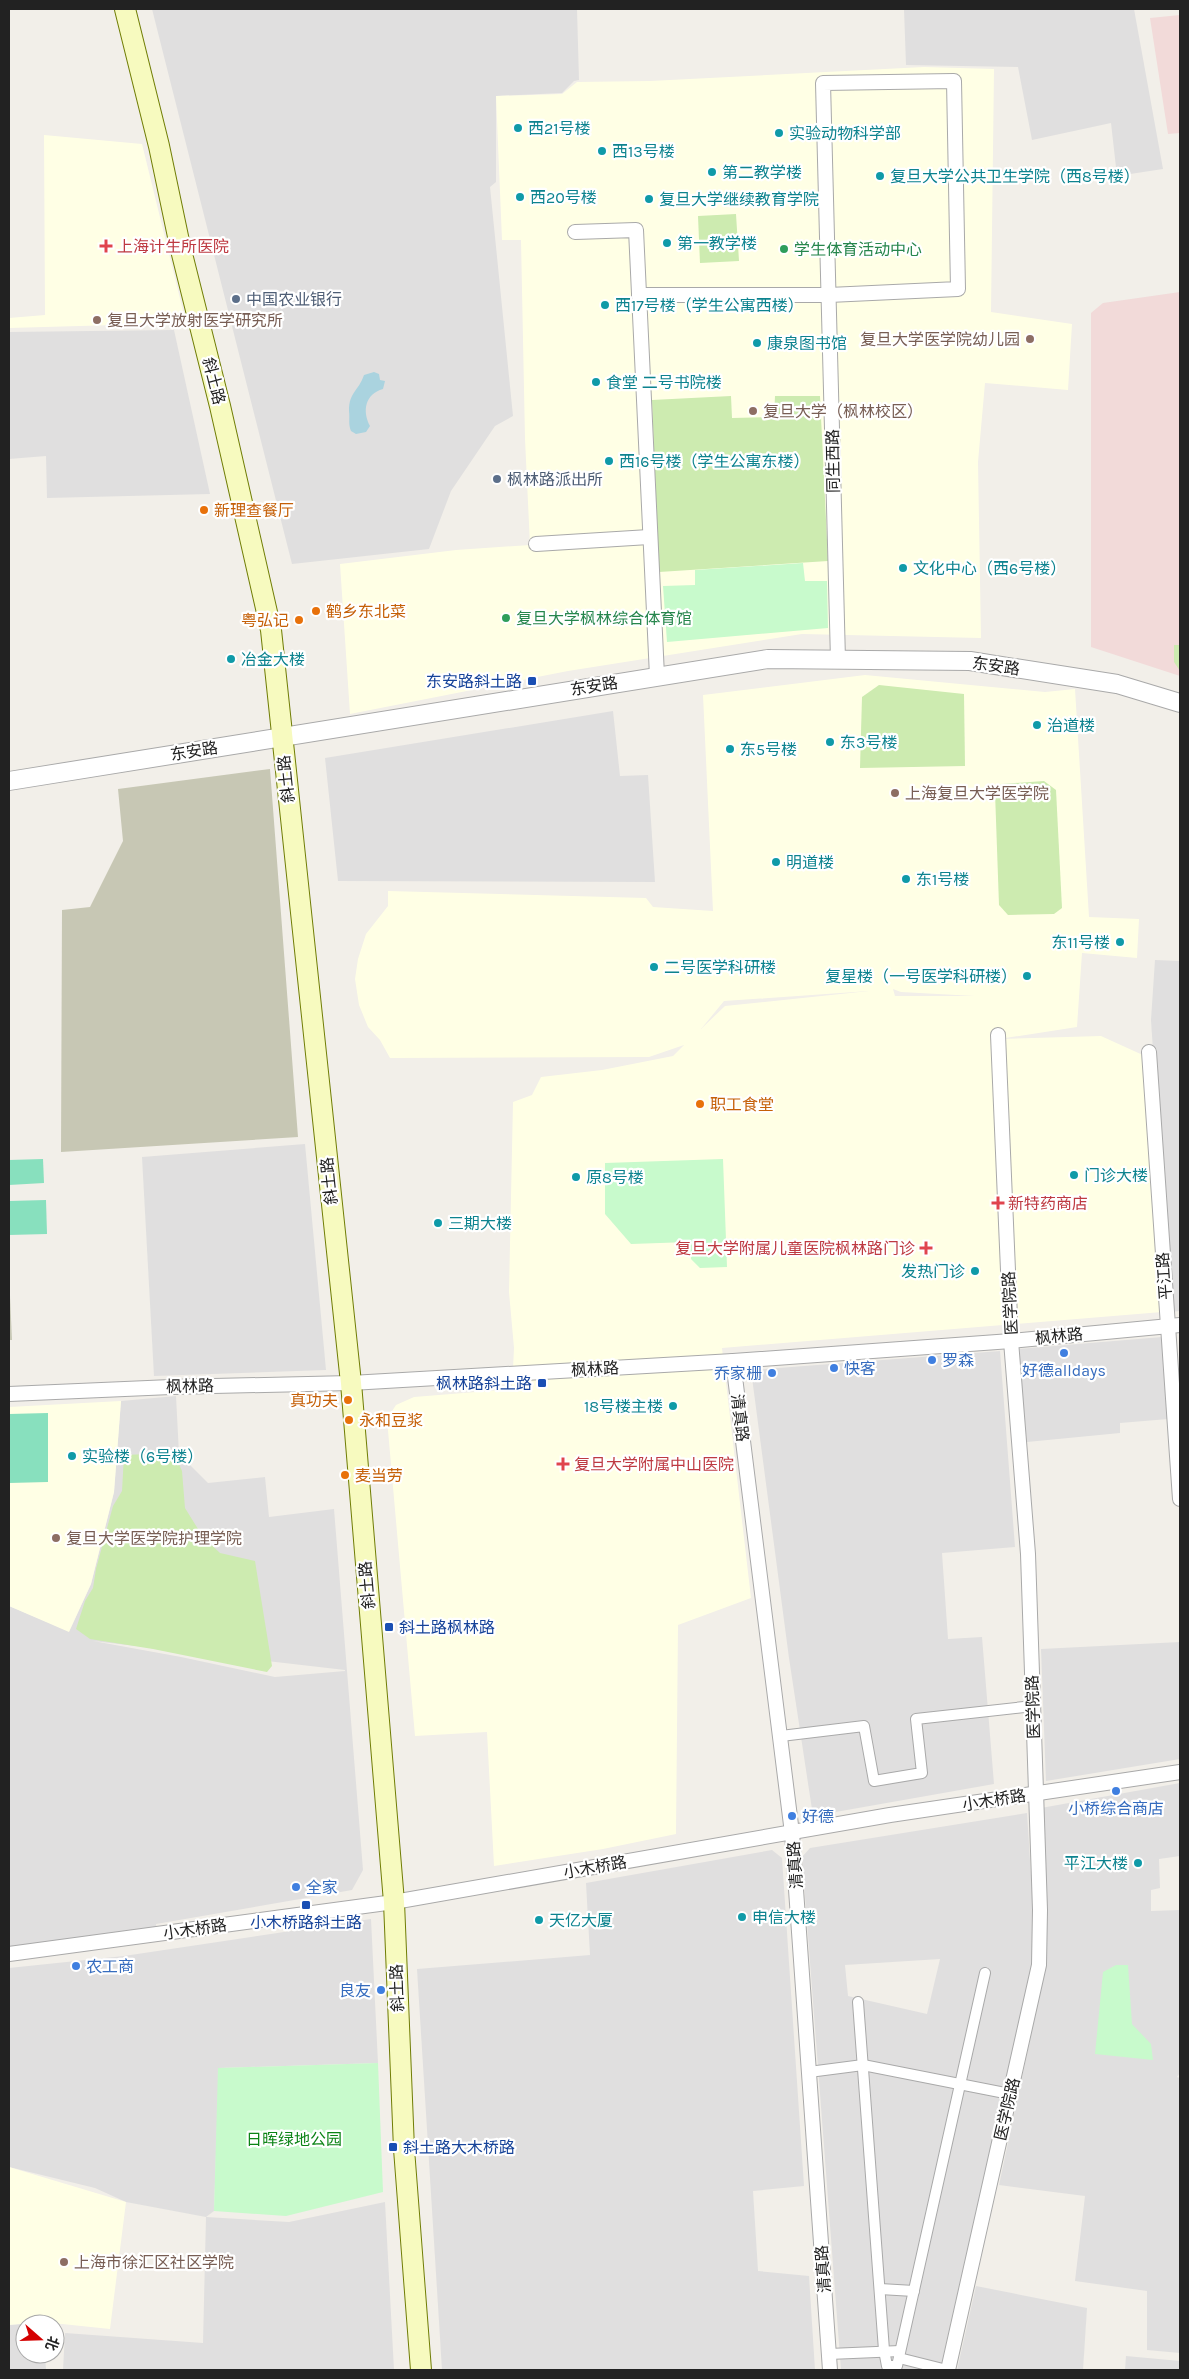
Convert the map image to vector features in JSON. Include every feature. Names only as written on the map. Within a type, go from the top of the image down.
[{"type":"main road","name":"斜土路","points":[[125,9],[159,146],[180,246],[220,406],[271,630],[351,1383],[394,1902],[404,2149],[421,2370]]},
{"type":"street","name":"同生西路","points":[[829,294],[958,289],[954,81],[823,83],[838,660]]},
{"type":"street","points":[[575,232],[636,230],[657,676]]},
{"type":"street","points":[[639,296],[829,294]]},
{"type":"street","points":[[536,544],[649,537]]},
{"type":"street","name":"东安路","points":[[9,781],[768,659],[970,662],[1117,684],[1180,703]]},
{"type":"street","name":"医学院路","points":[[947,2370],[1038,1965],[1040,1910],[1028,1554],[1011,1341],[998,1035]]},
{"type":"street","name":"平江路","points":[[1149,1052],[1174,1326],[1180,1499]]},
{"type":"street","name":"枫林路","points":[[9,1394],[171,1386],[351,1383],[733,1361],[1011,1341],[1174,1326]]},
{"type":"street","name":"清真路","points":[[733,1361],[792,1833],[830,2370]]},
{"type":"street","points":[[781,1736],[864,1726],[874,1781],[922,1773],[916,1719],[1033,1706]]},
{"type":"street","name":"小木桥路","points":[[9,1954],[394,1902],[890,1815],[1180,1772]]},
{"type":"street","points":[[858,2002],[884,2350],[887,2366],[897,2366],[962,2084],[985,1973]]},
{"type":"street","points":[[809,2072],[863,2065],[1010,2094]]},
{"type":"street","points":[[880,2289],[914,2291]]},
{"type":"street","points":[[829,2354],[884,2350],[947,2370]]},
{"type":"shaded area","points":[[152,9],[577,9],[579,80],[574,81],[562,93],[496,96],[496,182],[490,187],[513,416],[495,426],[451,491],[429,549],[292,564]]},
{"type":"shaded area","points":[[904,9],[1134,9],[1163,169],[1117,176],[1111,123],[1032,140],[1018,67],[906,65]]},
{"type":"shaded area","points":[[1180,15],[1180,133],[1168,134],[1150,18]]},
{"type":"shaded area","name":"复旦大学（枫林校区）","points":[[924,67],[994,69],[991,312],[1072,324],[1068,390],[985,383],[978,462],[981,638],[802,634],[568,671],[350,714],[340,564],[456,550],[530,545],[525,439],[521,240],[502,240],[496,96],[562,94],[577,82],[650,81]]},
{"type":"shaded area","name":"上海计生所医院","points":[[44,135],[142,144],[186,323],[9,328],[9,318],[45,315]]},
{"type":"shaded area","points":[[1180,292],[1180,676],[1091,647],[1091,313],[1103,303]]},
{"type":"shaded area","points":[[174,330],[210,494],[47,498],[46,456],[9,459],[9,332]]},
{"type":"shaded area","name":"复旦大学附属中山医院","points":[[865,675],[1045,692],[1075,689],[1089,917],[1139,919],[1137,958],[1082,953],[1077,1027],[999,1039],[1101,1036],[1145,1056],[1162,1312],[722,1348],[751,1598],[678,1625],[676,1834],[603,1849],[494,1866],[487,1732],[415,1736],[387,1419],[396,1405],[414,1397],[512,1389],[514,1348],[509,1292],[513,1102],[532,1095],[541,1077],[602,1070],[673,1056],[684,1045],[649,1057],[390,1058],[380,1040],[368,1027],[359,1005],[355,979],[358,959],[366,934],[388,906],[388,891],[646,898],[653,907],[713,911],[703,695]],"holes":[[[893,989],[901,992],[975,996],[895,996]],[[869,991],[725,1006],[701,1029],[724,1001]]]},
{"type":"shaded area","points":[[613,711],[620,776],[648,775],[655,882],[338,881],[325,758]]},
{"type":"shaded area","points":[[270,769],[298,1137],[61,1152],[62,910],[90,907],[123,841],[118,789]]},
{"type":"shaded area","points":[[1155,960],[1180,961],[1180,1311],[1170,1312],[1151,1020]]},
{"type":"shaded area","points":[[305,1144],[326,1370],[154,1376],[142,1157]]},
{"type":"shaded area","points":[[9,1274],[12,1340],[9,1340]]},
{"type":"shaded area","points":[[1162,1337],[1168,1419],[1120,1423],[1120,1433],[1027,1442],[1018,1349]]},
{"type":"shaded area","points":[[1000,1351],[1015,1547],[942,1553],[948,1639],[982,1637],[994,1784],[813,1816],[789,1658],[751,1370]]},
{"type":"shaded area","points":[[176,1396],[179,1454],[208,1483],[265,1477],[269,1517],[334,1509],[363,1870],[352,1890],[156,1924],[157,1934],[9,1954],[9,1606],[69,1631],[91,1584],[114,1492],[121,1401]],"holes":[[[93,1641],[345,1670],[275,1677]]]},
{"type":"shaded area","name":"复旦大学医学院护理学院","points":[[121,1401],[114,1492],[91,1584],[69,1632],[9,1606],[9,1407]]},
{"type":"shaded area","points":[[1180,1642],[1180,1759],[1046,1781],[1041,1649]]},
{"type":"shaded area","points":[[1180,1783],[1180,1856],[1159,1859],[1160,1888],[1151,1890],[1151,1911],[1180,1910],[1180,2073],[1177,2077],[1180,2078],[1180,2353],[1147,2350],[1147,2291],[1075,2281],[1085,2196],[999,2185],[1046,1965],[1046,1893],[1041,1808]]},
{"type":"shaded area","points":[[1027,1813],[1033,1907],[1032,1966],[940,2370],[841,2370],[802,1857],[810,1848]],"holes":[[[940,1959],[927,2014],[848,1996],[845,1965]]]},
{"type":"shaded area","points":[[772,1850],[782,1858],[804,2186],[753,2191],[758,2271],[809,2276],[815,2370],[442,2370],[417,1969],[590,1955],[586,1883]]},
{"type":"shaded area","points":[[371,1919],[378,2063],[219,2068],[214,2211],[206,2217],[126,2202],[95,2188],[9,2167],[9,1968],[124,1956]]},
{"type":"shaded area","name":"上海市徐汇区社区学院","points":[[9,2167],[126,2202],[110,2329],[65,2324],[65,2314],[15,2314],[15,2324],[9,2325]]},
{"type":"shaded area","points":[[385,2202],[394,2370],[63,2370],[63,2364],[65,2364],[65,2333],[203,2343],[206,2217],[289,2222]]},
{"type":"shaded area","points":[[976,2286],[1087,2308],[1083,2370],[957,2370]]},
{"type":"shaded area","points":[[15,2324],[15,2364],[46,2364],[46,2370],[9,2370],[9,2325]]},
{"type":"shaded area","points":[[1126,2356],[1180,2361],[1180,2370],[1125,2370]]},
{"type":"green space","points":[[736,214],[739,261],[700,263],[698,216]]},
{"type":"green space","points":[[731,396],[732,418],[774,417],[775,396],[820,396],[828,561],[659,572],[652,400]]},
{"type":"green space","points":[[803,563],[805,581],[827,581],[828,628],[667,642],[663,586],[695,585],[695,570]]},
{"type":"green space","points":[[1174,645],[1180,645],[1180,671],[1174,662]]},
{"type":"green space","points":[[879,685],[964,694],[965,766],[860,768],[862,697]]},
{"type":"green space","points":[[1044,781],[1056,790],[1062,908],[1054,914],[1008,915],[999,905],[995,792],[1001,784]]},
{"type":"green space","points":[[43,1159],[44,1183],[9,1185],[9,1160]]},
{"type":"green space","points":[[723,1159],[727,1267],[700,1268],[691,1259],[689,1242],[631,1244],[605,1214],[605,1163]]},
{"type":"green space","points":[[46,1200],[47,1234],[9,1235],[9,1201]]},
{"type":"green space","points":[[48,1413],[48,1482],[9,1483],[9,1414]]},
{"type":"green space","points":[[174,1453],[182,1471],[185,1508],[203,1537],[220,1553],[255,1561],[272,1666],[267,1672],[153,1649],[90,1639],[76,1629],[85,1601],[93,1588],[96,1569],[113,1506],[122,1491],[124,1455]]},
{"type":"green space","points":[[1116,1965],[1128,1965],[1132,2024],[1151,2044],[1153,2060],[1095,2054],[1103,1972]]},
{"type":"green space","name":"日晖绿地公园","points":[[378,2063],[383,2192],[286,2216],[214,2211],[218,2068]]},
{"type":"water","points":[[374,372],[379,374],[380,380],[385,381],[383,389],[372,395],[367,404],[366,415],[370,426],[366,432],[356,434],[351,431],[350,426],[350,400],[364,375]]},
{"type":"place","name":"西21号楼","points":[[518,128]]},
{"type":"place","name":"实验动物科学部","points":[[779,133]]},
{"type":"place","name":"西13号楼","points":[[602,151]]},
{"type":"place","name":"第二教学楼","points":[[712,172]]},
{"type":"place","name":"复旦大学公共卫生学院（西8号楼）","points":[[880,176]]},
{"type":"place","name":"西20号楼","points":[[520,197]]},
{"type":"place","name":"复旦大学继续教育学院","points":[[649,199]]},
{"type":"place","name":"第一教学楼","points":[[667,243]]},
{"type":"place","name":"上海计生所医院","points":[[106,246]]},
{"type":"place","name":"学生体育活动中心","points":[[784,249]]},
{"type":"place","name":"中国农业银行","points":[[236,299]]},
{"type":"place","name":"西17号楼（学生公寓西楼）","points":[[605,305]]},
{"type":"place","name":"复旦大学放射医学研究所","points":[[97,320]]},
{"type":"place","name":"复旦大学医学院幼儿园","points":[[1030,339]]},
{"type":"place","name":"康泉图书馆","points":[[757,343]]},
{"type":"place","name":"食堂 二号书院楼","points":[[596,382]]},
{"type":"place","name":"复旦大学（枫林校区）","points":[[753,411]]},
{"type":"place","name":"西16号楼（学生公寓东楼）","points":[[609,461]]},
{"type":"place","name":"枫林路派出所","points":[[497,479]]},
{"type":"place","name":"新理查餐厅","points":[[204,510]]},
{"type":"place","name":"文化中心（西6号楼）","points":[[903,568]]},
{"type":"place","name":"鹤乡东北菜","points":[[316,611]]},
{"type":"place","name":"复旦大学枫林综合体育馆","points":[[506,618]]},
{"type":"place","name":"粤弘记","points":[[299,620]]},
{"type":"place","name":"冶金大楼","points":[[231,659]]},
{"type":"place","name":"东安路斜土路","points":[[532,681]]},
{"type":"place","name":"治道楼","points":[[1037,725]]},
{"type":"place","name":"东3号楼","points":[[830,742]]},
{"type":"place","name":"东5号楼","points":[[730,749]]},
{"type":"place","name":"上海复旦大学医学院","points":[[895,793]]},
{"type":"place","name":"明道楼","points":[[776,862]]},
{"type":"place","name":"东1号楼","points":[[906,879]]},
{"type":"place","name":"东11号楼","points":[[1120,942]]},
{"type":"place","name":"二号医学科研楼","points":[[654,967]]},
{"type":"place","name":"复星楼（一号医学科研楼）","points":[[1027,976]]},
{"type":"place","name":"职工食堂","points":[[700,1104]]},
{"type":"place","name":"门诊大楼","points":[[1074,1175]]},
{"type":"place","name":"原8号楼","points":[[576,1177]]},
{"type":"place","name":"新特药商店","points":[[998,1203]]},
{"type":"place","name":"三期大楼","points":[[438,1223]]},
{"type":"place","name":"复旦大学附属儿童医院枫林路门诊","points":[[926,1248]]},
{"type":"place","name":"发热门诊","points":[[975,1271]]},
{"type":"place","name":"好德alldays","points":[[1064,1353]]},
{"type":"place","name":"罗森","points":[[932,1360]]},
{"type":"place","name":"快客","points":[[834,1368]]},
{"type":"place","name":"乔家栅","points":[[772,1373]]},
{"type":"place","name":"枫林路斜土路","points":[[542,1383]]},
{"type":"place","name":"真功夫","points":[[348,1400]]},
{"type":"place","name":"18号楼主楼","points":[[673,1406]]},
{"type":"place","name":"永和豆浆","points":[[349,1420]]},
{"type":"place","name":"实验楼（6号楼）","points":[[72,1456]]},
{"type":"place","name":"复旦大学附属中山医院","points":[[563,1464]]},
{"type":"place","name":"麦当劳","points":[[345,1475]]},
{"type":"place","name":"复旦大学医学院护理学院","points":[[56,1538]]},
{"type":"place","name":"斜土路枫林路","points":[[389,1627]]},
{"type":"place","name":"小桥综合商店","points":[[1116,1791]]},
{"type":"place","name":"好德","points":[[792,1816]]},
{"type":"place","name":"平江大楼","points":[[1138,1863]]},
{"type":"place","name":"全家","points":[[296,1887]]},
{"type":"place","name":"小木桥路斜土路","points":[[306,1905]]},
{"type":"place","name":"申信大楼","points":[[742,1917]]},
{"type":"place","name":"天亿大厦","points":[[539,1920]]},
{"type":"place","name":"农工商","points":[[76,1966]]},
{"type":"place","name":"良友","points":[[381,1990]]},
{"type":"place","name":"斜土路大木桥路","points":[[393,2147]]},
{"type":"place","name":"上海市徐汇区社区学院","points":[[64,2262]]}]
